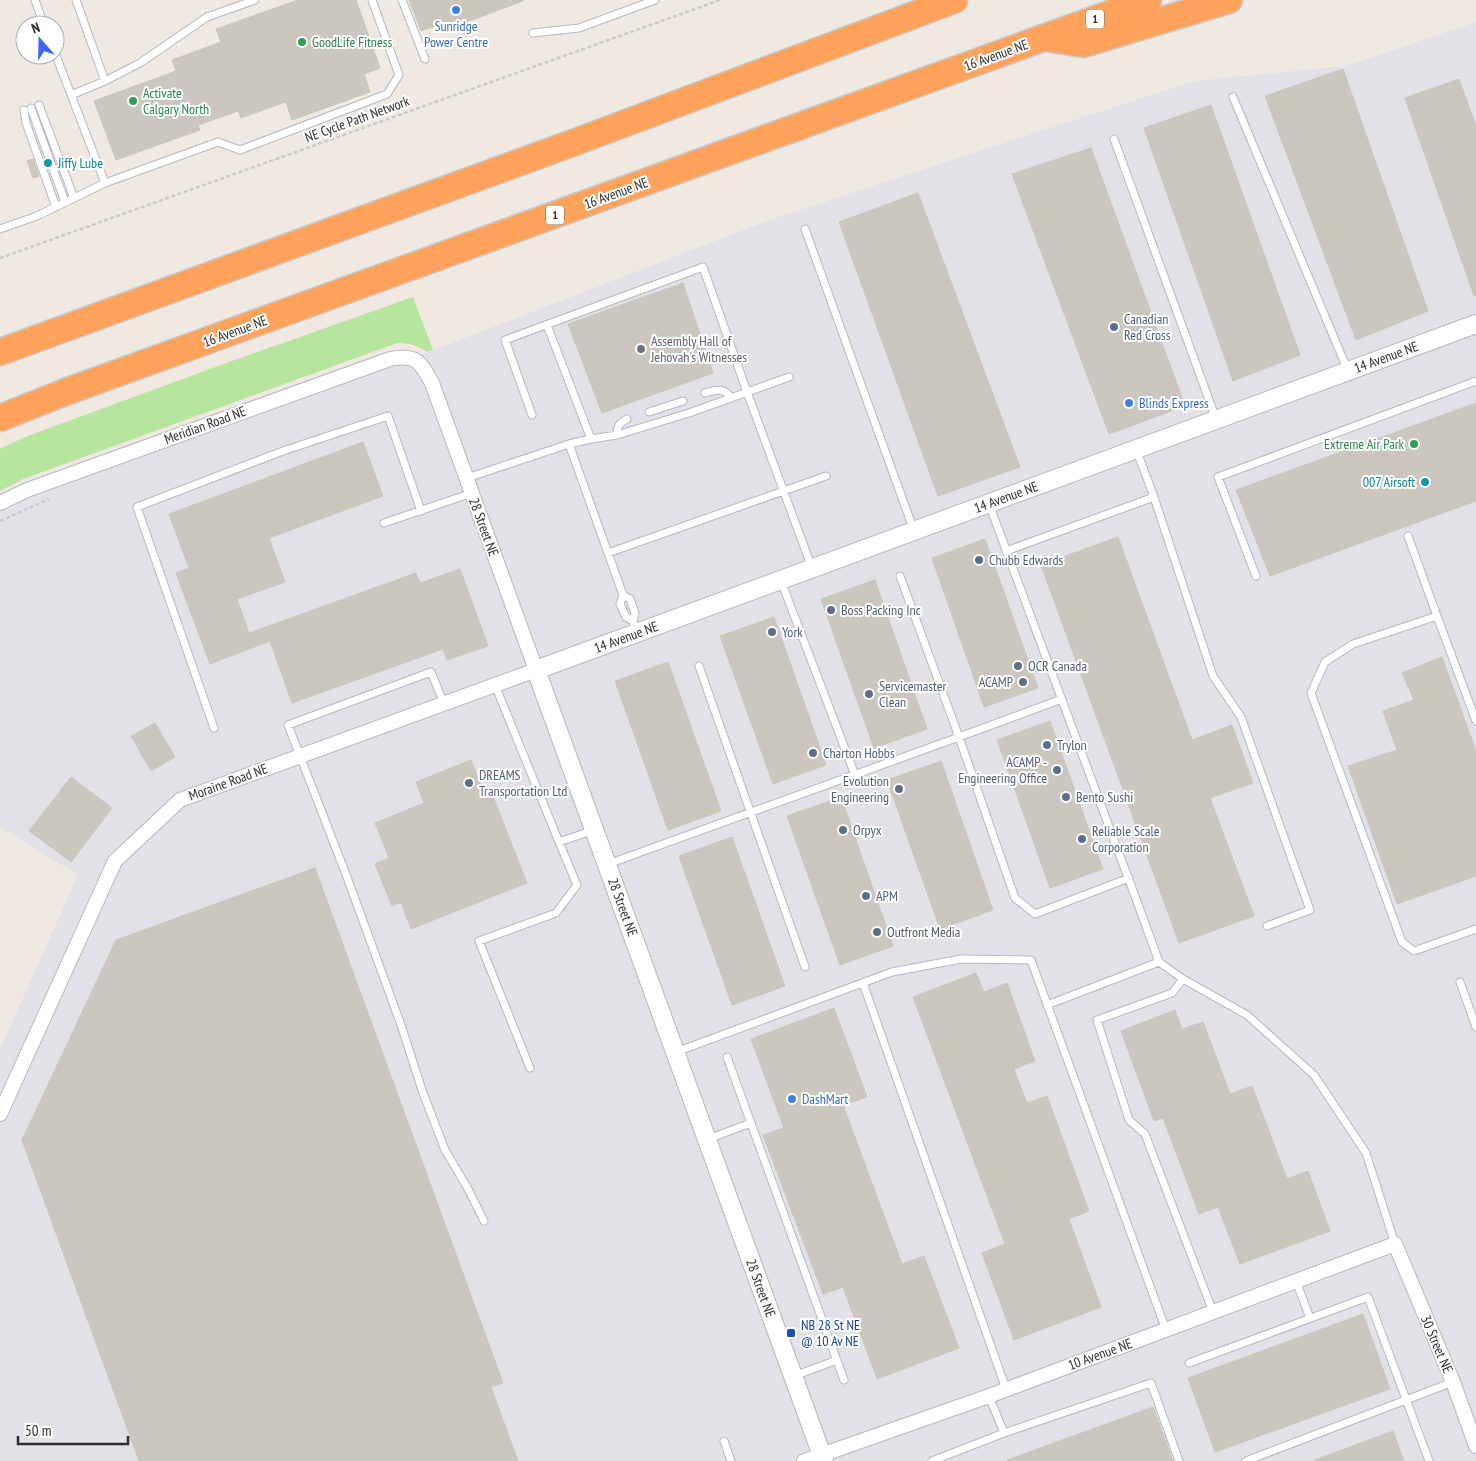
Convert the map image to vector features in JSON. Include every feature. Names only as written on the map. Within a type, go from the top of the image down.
[{"type":"highway","points":[[0,351],[578,141],[954,0]]},
{"type":"highway","name":"16 Avenue NE","points":[[0,418],[1148,0]]},
{"type":"highway","points":[[1043,38],[1083,44],[1229,0]]},
{"type":"highway","points":[[0,436],[33,419],[68,392]]},
{"type":"street","name":"14 Avenue NE","points":[[536,670],[635,627],[781,580],[1476,324]]},
{"type":"street","name":"Meridian Road NE","points":[[0,503],[27,490],[390,358],[404,356],[413,358]]},
{"type":"street","name":"28 Street NE","points":[[413,358],[424,368],[432,383],[823,1458]]},
{"type":"street","name":"Moraine Road NE","points":[[0,1114],[115,861],[180,800],[536,670]]},
{"type":"street","name":"10 Avenue NE","points":[[804,1461],[823,1458],[1395,1244]]},
{"type":"street","name":"30 Street NE","points":[[1395,1244],[1453,1382],[1476,1446]]},
{"type":"lane","points":[[35,0],[40,15]]},
{"type":"lane","points":[[76,0],[105,81]]},
{"type":"lane","points":[[71,94],[105,81],[140,63],[207,16],[255,0]]},
{"type":"lane","points":[[0,229],[37,216],[105,183],[218,142],[240,150],[387,94],[399,75],[372,0]]},
{"type":"lane","points":[[402,0],[425,59]]},
{"type":"lane","points":[[534,32],[578,28],[655,0]]},
{"type":"lane","points":[[60,65],[105,183]]},
{"type":"lane","points":[[1233,97],[1348,372]]},
{"type":"lane","points":[[39,105],[74,198]]},
{"type":"lane","points":[[56,207],[26,123],[27,109],[65,202]]},
{"type":"lane","points":[[1114,139],[1216,420]]},
{"type":"lane","points":[[805,230],[914,531]]},
{"type":"lane","points":[[532,415],[505,340],[703,267],[812,568]]},
{"type":"lane","points":[[547,325],[591,439]]},
{"type":"lane","points":[[467,478],[569,444],[617,436],[689,413],[789,377]]},
{"type":"lane","points":[[1256,576],[1218,477],[1476,381]]},
{"type":"lane","points":[[705,393],[724,390],[728,392],[731,398]]},
{"type":"lane","points":[[649,412],[684,401]]},
{"type":"lane","points":[[214,728],[137,507],[283,451],[388,416],[421,511]]},
{"type":"lane","points":[[617,436],[617,428],[620,422],[627,419]]},
{"type":"lane","points":[[569,444],[623,595],[630,599],[635,613],[635,627]]},
{"type":"lane","points":[[1136,449],[1213,676],[1242,717],[1310,910],[1267,926]]},
{"type":"lane","points":[[608,553],[826,476]]},
{"type":"lane","points":[[384,523],[472,493]]},
{"type":"lane","points":[[1006,550],[1154,498]]},
{"type":"lane","points":[[989,504],[1159,962],[1183,979],[1247,1015],[1314,1075],[1366,1153],[1395,1244]]},
{"type":"lane","points":[[1408,536],[1476,721]]},
{"type":"lane","points":[[900,576],[1015,898],[1035,914],[1129,878]]},
{"type":"lane","points":[[781,580],[854,775]]},
{"type":"lane","points":[[1437,616],[1353,644],[1325,662],[1312,693],[1402,942],[1414,951],[1476,929]]},
{"type":"lane","points":[[698,666],[805,967]]},
{"type":"lane","points":[[444,704],[431,672],[288,725],[354,895],[402,1026],[423,1093],[445,1150],[484,1221]]},
{"type":"lane","points":[[495,685],[576,885],[556,912],[480,940],[530,1068]]},
{"type":"lane","points":[[607,865],[1062,699]]},
{"type":"lane","points":[[559,842],[595,830]]},
{"type":"lane","points":[[676,1052],[892,972],[961,959],[1031,960],[1166,1330]]},
{"type":"lane","points":[[1047,1005],[1159,962]]},
{"type":"lane","points":[[1183,979],[1172,993],[1097,1020],[1129,1120],[1145,1134],[1214,1312]]},
{"type":"lane","points":[[1460,982],[1476,1027]]},
{"type":"lane","points":[[863,983],[1006,1389]]},
{"type":"lane","points":[[727,1057],[844,1380]]},
{"type":"lane","points":[[707,1139],[751,1122]]},
{"type":"lane","points":[[1296,1281],[1310,1318]]},
{"type":"lane","points":[[1189,1363],[1368,1296],[1429,1461]]},
{"type":"lane","points":[[793,1376],[837,1360]]},
{"type":"lane","points":[[1246,1461],[1453,1382]]},
{"type":"lane","points":[[932,1461],[1004,1433],[1150,1383],[1179,1461]]},
{"type":"lane","points":[[989,1396],[1004,1433]]},
{"type":"lane","points":[[724,1441],[731,1461]]},
{"type":"path","name":"NE Cycle Path Network","points":[[0,258],[720,0]]},
{"type":"shaded area","points":[[1476,22],[1476,1461],[0,1461],[0,1049],[78,875],[0,827],[0,503],[27,490],[413,358],[772,219],[1194,81],[1346,66]]},
{"type":"green space","points":[[413,297],[433,350],[427,352],[413,345],[397,343],[23,479],[0,491],[0,449],[25,437]]},
{"type":"building","points":[[298,0],[356,0],[380,68],[364,74],[370,92],[292,120],[286,102],[241,118],[238,111],[198,125],[200,130],[116,160],[94,101],[176,71],[172,60],[221,42],[216,29]]},
{"type":"building","name":"Sunridge Power Centre","points":[[409,0],[523,1],[451,28],[449,21],[421,31]]},
{"type":"building","points":[[1343,69],[1428,311],[1356,340],[1265,96]]},
{"type":"building","points":[[1459,79],[1476,126],[1476,295],[1474,296],[1405,98]]},
{"type":"building","points":[[1211,105],[1300,355],[1233,381],[1144,128]]},
{"type":"building","points":[[1091,148],[1185,406],[1109,434],[1012,174]]},
{"type":"building","points":[[33,159],[39,176],[33,178],[27,161]]},
{"type":"building","points":[[918,193],[1020,467],[938,496],[839,222]]},
{"type":"building","name":"Assembly Hall of Jehovah's Witnesses","points":[[683,283],[713,373],[602,413],[568,324]]},
{"type":"building","points":[[1476,403],[1476,501],[1270,576],[1236,490]]},
{"type":"building","points":[[363,442],[383,496],[269,538],[285,582],[237,599],[249,633],[416,573],[420,583],[460,569],[488,646],[447,660],[443,649],[292,703],[270,641],[210,664],[176,573],[189,568],[169,514]]},
{"type":"building","points":[[1118,537],[1192,740],[1232,725],[1253,783],[1210,798],[1254,916],[1179,943],[1041,565]]},
{"type":"building","points":[[985,539],[1038,688],[984,707],[932,558]]},
{"type":"building","points":[[875,580],[927,729],[874,748],[821,599]]},
{"type":"building","points":[[774,617],[826,765],[773,784],[720,636]]},
{"type":"building","points":[[1442,657],[1476,751],[1476,876],[1397,904],[1348,766],[1397,750],[1383,711],[1414,700],[1402,673]]},
{"type":"building","points":[[668,662],[721,811],[668,830],[615,681]]},
{"type":"building","points":[[1050,721],[1103,869],[1050,888],[997,740]]},
{"type":"building","points":[[155,723],[175,757],[151,771],[131,736]]},
{"type":"building","points":[[471,760],[483,792],[490,789],[527,883],[411,929],[401,902],[392,906],[375,864],[389,858],[375,823],[424,803],[416,782]]},
{"type":"building","points":[[941,761],[993,910],[940,929],[887,780]]},
{"type":"building","points":[[71,777],[112,808],[71,862],[29,831]]},
{"type":"building","points":[[841,797],[893,946],[840,965],[787,816]]},
{"type":"building","points":[[732,837],[785,986],[732,1005],[679,856]]},
{"type":"building","points":[[315,868],[503,1383],[491,1387],[518,1461],[139,1461],[22,1140],[116,940]]},
{"type":"building","points":[[976,973],[984,992],[1007,983],[1035,1061],[1014,1069],[1027,1103],[1047,1096],[1089,1211],[1069,1219],[1101,1307],[1014,1340],[982,1253],[1005,1244],[913,997]]},
{"type":"building","points":[[834,1008],[867,1097],[843,1105],[902,1264],[924,1256],[959,1348],[877,1379],[843,1287],[823,1294],[763,1135],[784,1128],[751,1039]]},
{"type":"building","points":[[1175,1010],[1182,1029],[1203,1022],[1230,1094],[1252,1086],[1287,1179],[1308,1171],[1330,1231],[1240,1264],[1218,1207],[1199,1214],[1163,1118],[1154,1121],[1121,1031]]},
{"type":"building","points":[[1363,1314],[1390,1389],[1215,1452],[1188,1378]]},
{"type":"building","points":[[1153,1407],[1173,1461],[1007,1460]]},
{"type":"building","points":[[1393,1431],[1404,1461],[1315,1461],[1315,1460]]},
{"type":"place","name":"Sunridge Power Centre","points":[[456,10]]},
{"type":"place","name":"GoodLife Fitness","points":[[302,42]]},
{"type":"place","name":"Activate Calgary North","points":[[133,101]]},
{"type":"place","name":"Jiffy Lube","points":[[48,163]]},
{"type":"place","name":"Canadian Red Cross","points":[[1114,327]]},
{"type":"place","name":"Assembly Hall of Jehovah's Witnesses","points":[[641,349]]},
{"type":"place","name":"Blinds Express","points":[[1129,403]]},
{"type":"place","name":"Extreme Air Park","points":[[1414,444]]},
{"type":"place","name":"007 Airsoft","points":[[1425,482]]},
{"type":"place","name":"Chubb Edwards","points":[[979,560]]},
{"type":"place","name":"Boss Packing Inc","points":[[831,610]]},
{"type":"place","name":"York","points":[[772,632]]},
{"type":"place","name":"OCR Canada","points":[[1018,666]]},
{"type":"place","name":"ACAMP","points":[[1023,682]]},
{"type":"place","name":"Servicemaster Clean","points":[[869,694]]},
{"type":"place","name":"Trylon","points":[[1047,745]]},
{"type":"place","name":"Charton Hobbs","points":[[813,753]]},
{"type":"place","name":"ACAMP - Engineering Office","points":[[1057,770]]},
{"type":"place","name":"DREAMS Transportation Ltd","points":[[469,783]]},
{"type":"place","name":"Evolution Engineering","points":[[899,789]]},
{"type":"place","name":"Bento Sushi","points":[[1066,797]]},
{"type":"place","name":"Orpyx","points":[[843,830]]},
{"type":"place","name":"Reliable Scale Corporation","points":[[1082,839]]},
{"type":"place","name":"APM","points":[[866,896]]},
{"type":"place","name":"Outfront Media","points":[[877,932]]},
{"type":"place","name":"DashMart","points":[[792,1099]]},
{"type":"place","name":"NB 28 St NE @ 10 Av NE","points":[[791,1333]]}]
